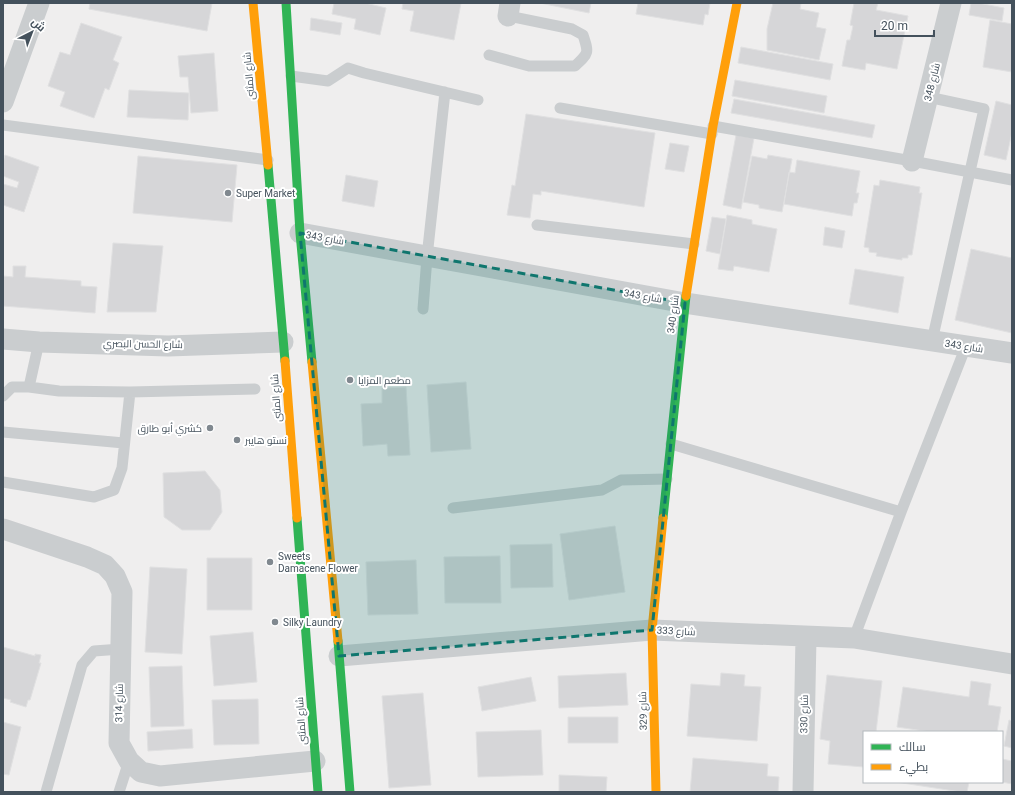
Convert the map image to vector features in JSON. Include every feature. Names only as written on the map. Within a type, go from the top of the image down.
[{"type":"street","points":[[3,102],[38,3]]},
{"type":"street","name":"شارع المثنى","points":[[253,3],[283,342],[318,792]]},
{"type":"street","points":[[286,3],[300,233],[350,792]]},
{"type":"street","name":"شارع 340","points":[[652,630],[685,304],[713,130],[737,3]]},
{"type":"street","name":"شارع 348","points":[[912,161],[951,3]]},
{"type":"street","name":"شارع 343","points":[[300,233],[685,304],[1012,353]]},
{"type":"street","name":"شارع الحسن البصري","points":[[3,339],[39,342],[168,346],[283,342]]},
{"type":"street","name":"شارع 314","points":[[3,529],[87,557],[105,565],[115,576],[122,592],[119,743],[129,761],[142,772],[160,776],[315,761]]},
{"type":"street","name":"شارع 333","points":[[339,656],[652,630],[854,638],[1012,664]]},
{"type":"street","name":"شارع 329","points":[[652,630],[656,792]]},
{"type":"street","name":"شارع 330","points":[[802,792],[806,637]]},
{"type":"lane","points":[[489,55],[530,66],[575,66],[584,57],[587,49],[583,35],[572,29],[509,9]]},
{"type":"lane","points":[[291,76],[328,81],[348,68],[478,100]]},
{"type":"lane","points":[[423,308],[445,92]]},
{"type":"lane","points":[[928,98],[984,109],[932,341]]},
{"type":"lane","points":[[560,108],[912,161],[1012,180]]},
{"type":"lane","points":[[3,125],[268,160]]},
{"type":"lane","points":[[537,225],[694,244]]},
{"type":"lane","points":[[29,388],[39,342]]},
{"type":"lane","points":[[854,638],[901,512],[966,346]]},
{"type":"lane","points":[[3,396],[12,387],[59,391],[130,392],[255,389]]},
{"type":"lane","points":[[3,482],[94,497],[114,490],[122,468],[130,392]]},
{"type":"lane","points":[[3,432],[124,443]]},
{"type":"lane","points":[[670,444],[901,512]]},
{"type":"lane","points":[[453,508],[602,490],[621,480],[667,479]]},
{"type":"lane","points":[[46,792],[82,665],[94,651],[121,649]]},
{"type":"lane","points":[[119,792],[129,761]]},
{"type":"highlighted area","points":[[300,233],[685,303],[652,630],[339,656]]},
{"type":"building","points":[[90,3],[212,3],[207,31],[89,9]]},
{"type":"building","points":[[334,3],[365,3],[386,8],[380,35],[354,29],[356,19],[332,14]]},
{"type":"building","points":[[403,3],[461,3],[454,40],[410,31],[414,11],[402,9]]},
{"type":"building","points":[[540,3],[591,3],[589,13]]},
{"type":"building","points":[[638,3],[710,3],[708,15],[705,14],[703,25],[636,14]]},
{"type":"building","points":[[773,3],[801,3],[800,9],[819,13],[816,27],[826,29],[819,60],[767,50],[767,29]]},
{"type":"building","points":[[854,3],[878,3],[876,10],[908,16],[897,69],[866,63],[865,70],[842,66],[847,40],[850,40],[853,26],[850,25]]},
{"type":"building","points":[[971,3],[1004,8],[1002,21],[969,15]]},
{"type":"building","points":[[311,18],[342,23],[340,35],[310,30]]},
{"type":"building","points":[[990,20],[1012,24],[1012,72],[983,67]]},
{"type":"building","points":[[81,23],[122,37],[113,60],[119,63],[109,90],[105,88],[94,118],[60,106],[65,92],[48,86],[60,52],[70,55]]},
{"type":"building","points":[[741,47],[833,64],[830,80],[738,63]]},
{"type":"building","points":[[214,53],[218,111],[191,113],[188,77],[180,77],[178,56]]},
{"type":"building","points":[[735,80],[827,96],[824,113],[732,96]]},
{"type":"building","points":[[129,90],[189,93],[188,120],[127,117]]},
{"type":"building","points":[[734,99],[875,125],[872,138],[731,113]]},
{"type":"building","points":[[996,101],[1012,105],[1012,132],[1006,160],[984,155]]},
{"type":"building","points":[[526,114],[655,133],[644,207],[541,191],[541,195],[533,194],[530,218],[507,215],[512,185],[515,186]]},
{"type":"building","points":[[736,135],[754,138],[741,209],[723,205]]},
{"type":"building","points":[[670,143],[689,146],[684,172],[665,169]]},
{"type":"building","points":[[5,155],[39,167],[24,212],[3,205],[3,184],[17,188],[19,182],[3,176],[3,162]]},
{"type":"building","points":[[768,155],[792,159],[782,212],[759,208],[759,205],[743,202],[752,156],[767,159]]},
{"type":"building","points":[[138,156],[237,165],[232,222],[133,213]]},
{"type":"building","points":[[797,160],[860,171],[856,193],[859,193],[857,203],[854,203],[852,216],[784,204],[789,172],[795,173]]},
{"type":"building","points":[[346,175],[378,181],[374,207],[342,201]]},
{"type":"building","points":[[880,180],[920,187],[919,193],[922,193],[912,255],[908,255],[908,258],[902,258],[902,260],[876,256],[877,253],[869,252],[869,248],[864,247],[874,185],[879,186]]},
{"type":"building","points":[[727,215],[752,220],[752,224],[777,229],[769,272],[734,266],[733,271],[718,269]]},
{"type":"building","points":[[712,217],[726,219],[720,254],[706,251]]},
{"type":"building","points":[[825,227],[845,231],[842,248],[823,245]]},
{"type":"building","points":[[113,243],[163,246],[156,312],[107,312]]},
{"type":"building","points":[[971,249],[1012,258],[1012,333],[955,320]]},
{"type":"building","points":[[13,266],[26,266],[25,277],[81,281],[81,286],[97,287],[95,313],[3,306],[3,276],[13,277]]},
{"type":"building","points":[[855,269],[904,277],[898,313],[849,304]]},
{"type":"building","points":[[466,382],[471,449],[431,452],[427,385]]},
{"type":"building","points":[[406,387],[410,455],[388,456],[387,444],[363,446],[361,404],[382,403],[382,388]]},
{"type":"building","points":[[205,471],[220,490],[222,512],[210,530],[182,530],[164,517],[163,473]]},
{"type":"building","points":[[615,526],[625,592],[569,600],[560,534]]},
{"type":"building","points":[[552,544],[553,587],[511,588],[510,545]]},
{"type":"building","points":[[500,556],[501,603],[445,603],[444,557]]},
{"type":"building","points":[[207,558],[252,558],[252,610],[207,610]]},
{"type":"building","points":[[416,560],[418,614],[368,615],[366,562]]},
{"type":"building","points":[[150,567],[187,569],[182,654],[145,652]]},
{"type":"building","points":[[253,632],[257,682],[214,686],[210,636]]},
{"type":"building","points":[[3,647],[35,656],[35,654],[41,655],[39,663],[41,663],[30,700],[28,700],[26,707],[3,698]]},
{"type":"building","points":[[182,666],[184,726],[151,727],[149,667]]},
{"type":"building","points":[[626,673],[628,705],[559,708],[558,676]]},
{"type":"building","points":[[721,673],[745,675],[744,686],[761,687],[757,741],[687,736],[691,684],[720,686]]},
{"type":"building","points":[[827,675],[882,681],[876,731],[863,731],[863,767],[828,764],[830,741],[820,739]]},
{"type":"building","points":[[531,677],[536,701],[482,711],[478,687]]},
{"type":"building","points":[[971,681],[991,684],[988,705],[1001,707],[997,731],[924,731],[897,727],[903,687],[969,697]]},
{"type":"building","points":[[423,693],[431,785],[389,788],[382,696]]},
{"type":"building","points":[[258,699],[259,744],[214,745],[212,700]]},
{"type":"building","points":[[568,717],[618,717],[618,743],[568,743]]},
{"type":"building","points":[[1009,720],[1012,721],[1012,748],[1004,746]]},
{"type":"building","points":[[3,722],[21,727],[9,775],[3,774]]},
{"type":"building","points":[[192,729],[193,748],[148,751],[147,732]]},
{"type":"building","points":[[541,730],[543,775],[478,777],[476,732]]},
{"type":"building","points":[[693,758],[768,764],[767,776],[779,777],[778,792],[690,792]]},
{"type":"building","points":[[1003,759],[1012,761],[1012,784],[1003,782]]},
{"type":"building","points":[[559,775],[607,777],[606,792],[559,792]]},
{"type":"building","points":[[902,783],[969,783],[967,792]]},
{"type":"traffic: fast","points":[[286,3],[300,233],[312,362]]},
{"type":"traffic: fast","points":[[268,165],[285,361]]},
{"type":"traffic: fast","points":[[663,518],[686,296]]},
{"type":"traffic: fast","points":[[297,518],[318,792]]},
{"type":"traffic: fast","points":[[338,641],[350,792]]},
{"type":"traffic: slow","points":[[253,3],[268,165]]},
{"type":"traffic: slow","points":[[686,296],[713,126],[737,3]]},
{"type":"traffic: slow","points":[[285,361],[297,518]]},
{"type":"traffic: slow","points":[[312,362],[338,641]]},
{"type":"traffic: slow","points":[[656,792],[652,630],[663,518]]},
{"type":"place","name":"Super Market","points":[[228,193]]},
{"type":"place","name":"مطعم المزايا","points":[[350,380]]},
{"type":"place","name":"كشري أبو طارق","points":[[210,428]]},
{"type":"place","name":"نستو هايبر","points":[[237,440]]},
{"type":"place","name":"Sweets Damacene Flower","points":[[270,562]]},
{"type":"place","name":"Silky Laundry","points":[[275,622]]}]
